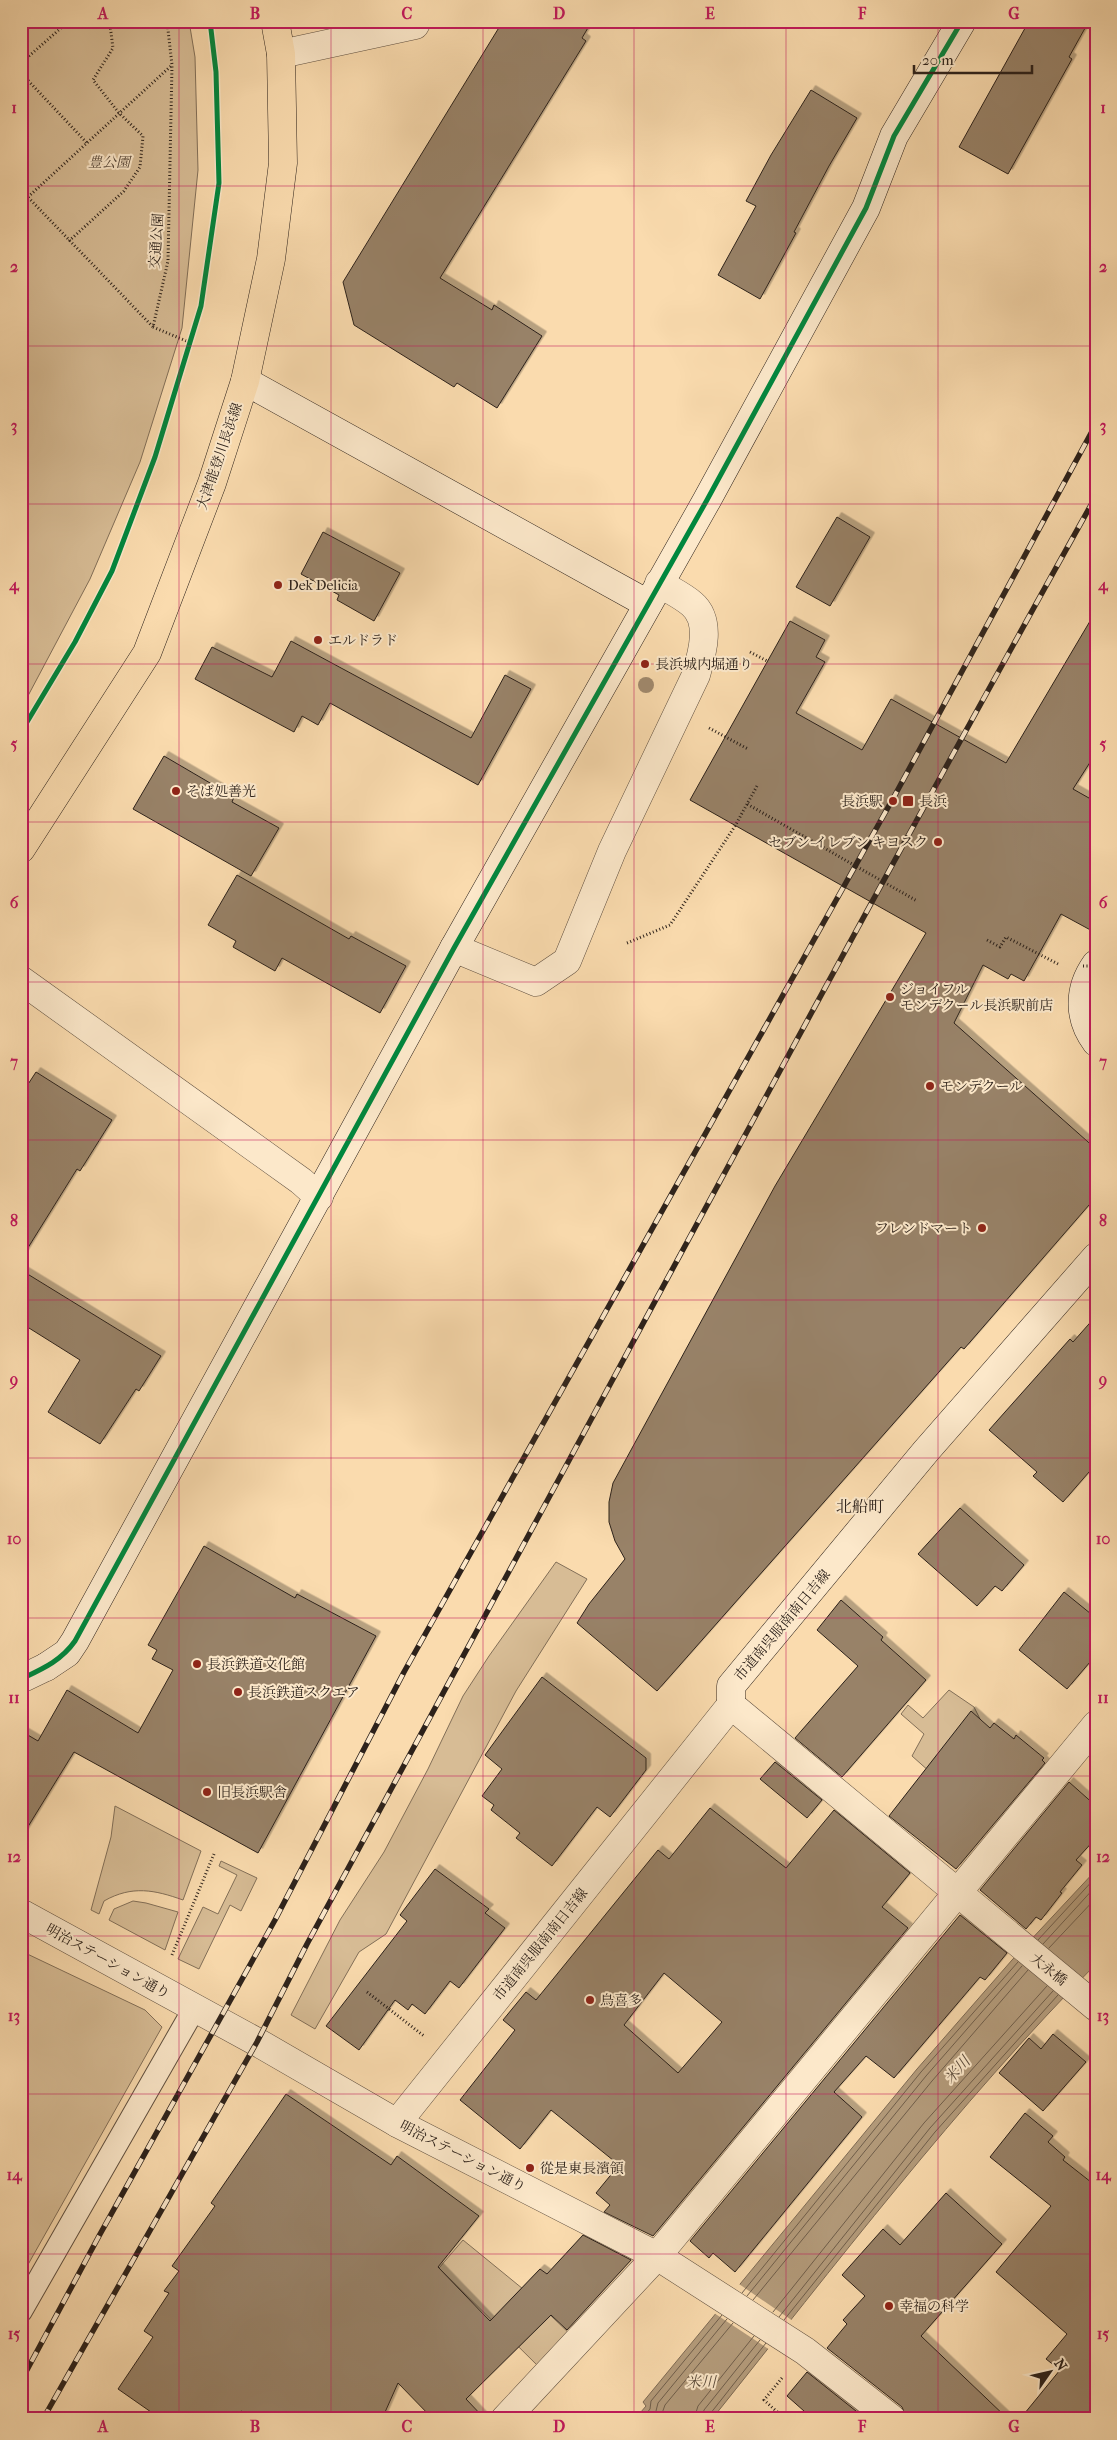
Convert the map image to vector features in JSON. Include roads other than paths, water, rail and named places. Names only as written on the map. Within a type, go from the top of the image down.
[{"type":"main road","name":"大津能登川長浜線","points":[[21,849],[147,653],[212,483],[245,381],[271,259],[283,164],[282,54],[275,21]]},
{"type":"street","points":[[282,54],[415,25],[417,21]]},
{"type":"street","points":[[21,1679],[46,1667],[67,1652],[76,1641],[454,948],[654,594],[866,208],[894,136],[962,21]]},
{"type":"street","points":[[245,381],[654,594],[693,604],[700,614],[704,631],[703,648],[696,675],[612,851],[567,961],[536,982],[454,948]]},
{"type":"street","points":[[1092,966],[1084,986],[1081,1002],[1083,1017],[1089,1032],[1096,1042]]},
{"type":"street","points":[[21,980],[301,1181],[319,1198]]},
{"type":"street","name":"市道南呉服南南日吉線","points":[[397,2123],[731,1705],[731,1686],[926,1451],[1096,1257]]},
{"type":"street","name":"大永橋","points":[[731,1705],[1088,2000]]},
{"type":"street","points":[[504,2419],[657,2256],[1096,1725]]},
{"type":"street","name":"明治ステーション通り","points":[[21,1913],[397,2123],[657,2256],[799,2347],[892,2419]]},
{"type":"lane","points":[[21,2311],[194,2009]]},
{"type":"water","name":"米川","points":[[1096,1870],[1096,1964],[994,2073],[946,2129],[851,2244],[712,2419],[635,2419],[646,2406],[643,2402],[917,2069],[1012,1960]]},
{"type":"railway","points":[[21,2381],[99,2236],[275,1920],[404,1672],[895,795],[1096,424]]},
{"type":"railway","points":[[43,2419],[257,2042],[307,1944],[700,1219],[1096,496]]},
{"type":"place","name":"Dek Delicia","points":[[278,585]]},
{"type":"place","name":"エルドラド","points":[[318,640]]},
{"type":"place","name":"長浜城内堀通り","points":[[645,664]]},
{"type":"place","name":"そば処善光","points":[[176,791]]},
{"type":"place","name":"長浜駅","points":[[893,801]]},
{"type":"place","name":"長浜","points":[[908,801]]},
{"type":"place","name":"セブン-イレブン キヨスク","points":[[938,842]]},
{"type":"place","name":"ジョイフル モンデクール長浜駅前店","points":[[890,997]]},
{"type":"place","name":"モンデクール","points":[[930,1086]]},
{"type":"place","name":"フレンドマート","points":[[982,1228]]},
{"type":"place","name":"長浜鉄道文化館","points":[[197,1664]]},
{"type":"place","name":"長浜鉄道スクエア","points":[[238,1692]]},
{"type":"place","name":"旧長浜駅舎","points":[[207,1792]]},
{"type":"place","name":"鳥喜多","points":[[590,2000]]},
{"type":"place","name":"從是東長濱領","points":[[530,2168]]},
{"type":"place","name":"幸福の科学","points":[[889,2306]]},
{"type":"district","name":"北船町","points":[[860,1506]]},
{"type":"park label","name":"豊公園","points":[[109,162]]}]
